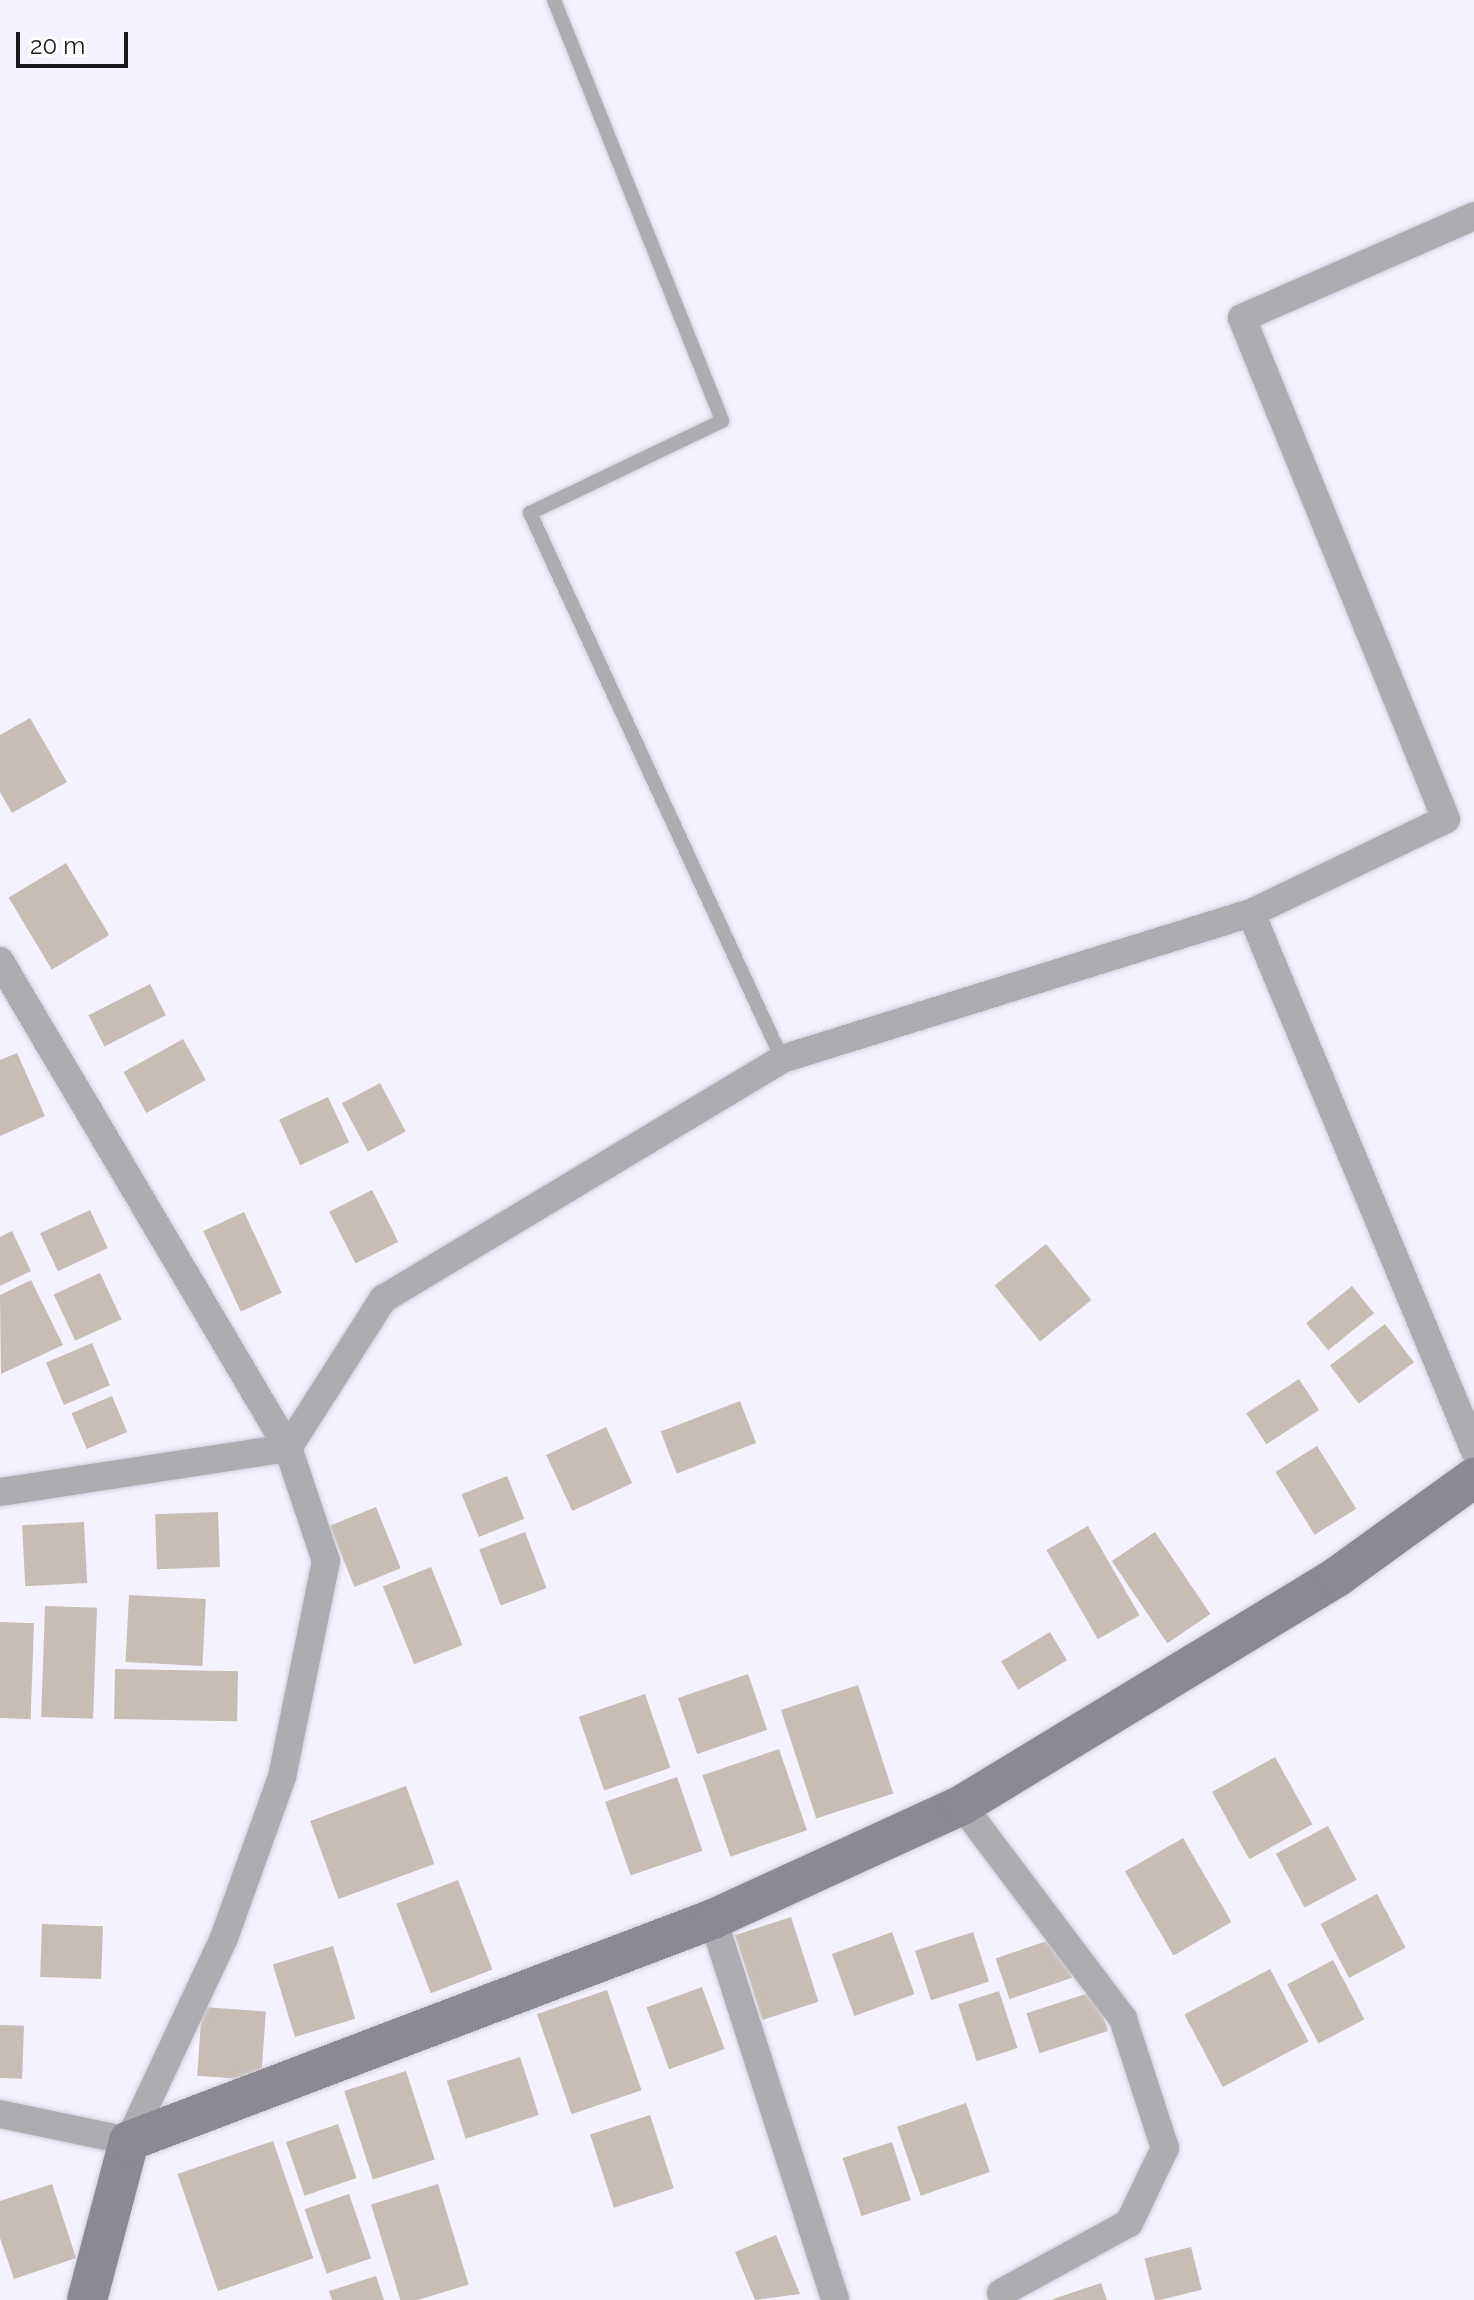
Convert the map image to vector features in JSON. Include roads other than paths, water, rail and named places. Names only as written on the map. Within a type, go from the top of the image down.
[{"type":"street","points":[[0,1492],[288,1448],[383,1299],[782,1059],[1251,913],[1446,819],[1242,318],[1474,216]]},
{"type":"street","points":[[1251,913],[1474,1449]]},
{"type":"street","points":[[0,961],[288,1448],[326,1561],[282,1777],[224,1938],[129,2141],[87,2300]]},
{"type":"street","points":[[0,2114],[129,2141],[713,1919],[962,1805],[1338,1576],[1474,1478]]},
{"type":"street","points":[[962,1805],[1123,2019],[1165,2148],[1129,2223],[1001,2293]]},
{"type":"street","points":[[713,1919],[835,2300]]},
{"type":"lane","points":[[554,0],[722,421],[530,513],[782,1059]]}]
